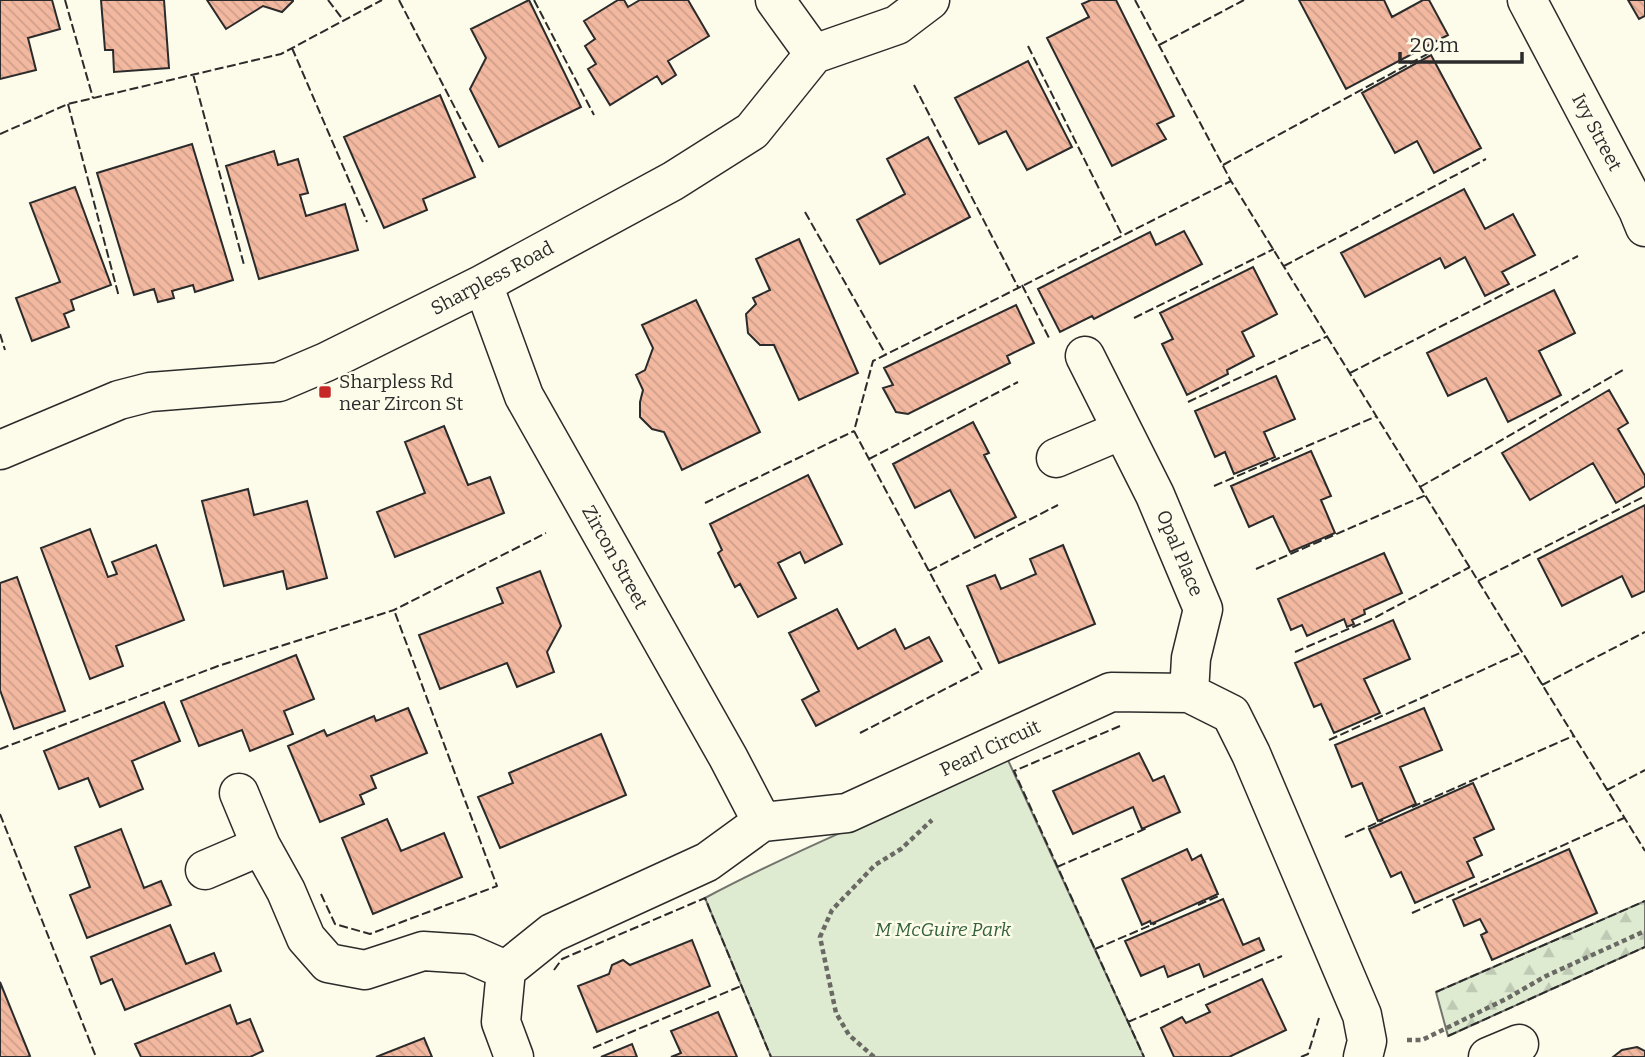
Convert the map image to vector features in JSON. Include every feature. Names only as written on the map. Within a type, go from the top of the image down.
[{"type":"street","points":[[775,0],[814,54],[897,25],[930,0]]},
{"type":"street","name":"Ivy Street","points":[[1527,0],[1643,216]]},
{"type":"street","name":"Sharpless Road","points":[[0,450],[119,400],[150,392],[279,382],[326,362],[483,284],[673,181],[752,131],[814,54]]},
{"type":"street","name":"Zircon Street","points":[[483,284],[524,396],[762,822]]},
{"type":"street","name":"Opal Place","points":[[1085,356],[1155,495],[1203,608],[1191,658],[1189,693]]},
{"type":"street","points":[[1056,458],[1122,430]]},
{"type":"street","name":"Pearl Circuit","points":[[762,822],[847,813],[1111,692],[1189,693],[1231,714],[1251,754],[1362,1015],[1365,1049]]},
{"type":"street","points":[[239,793],[261,846],[286,891],[306,938],[328,963],[365,970],[423,951],[469,954],[506,970]]},
{"type":"street","points":[[514,1057],[500,1022],[506,970],[552,933],[708,862],[762,822]]},
{"type":"street","points":[[205,870],[261,846]]},
{"type":"path","points":[[874,1057],[849,1035],[836,1013],[820,937],[832,910],[875,865],[901,849],[929,824],[956,792],[951,766]]},
{"type":"path","points":[[1365,1049],[1422,1040],[1546,976],[1645,931]]},
{"type":"green space","name":"M McGuire Park","points":[[1007,758],[1144,1057],[771,1057],[705,898],[817,843]]},
{"type":"green space","points":[[1645,901],[1645,947],[1448,1036],[1436,992]]},
{"type":"building","points":[[0,0],[52,0],[60,29],[28,38],[36,70],[0,79]]},
{"type":"building","points":[[101,0],[164,0],[169,68],[114,72],[113,50],[105,50]]},
{"type":"building","points":[[207,0],[293,1],[282,12],[263,6],[226,29]]},
{"type":"building","points":[[529,0],[581,107],[499,147],[470,89],[486,58],[471,29]]},
{"type":"building","points":[[618,0],[624,0],[628,7],[640,0],[688,0],[709,36],[668,61],[676,75],[662,84],[657,76],[610,105],[588,69],[596,64],[585,46],[595,39],[584,21]]},
{"type":"building","points":[[1091,0],[1116,0],[1174,116],[1157,124],[1166,139],[1112,166],[1047,38],[1089,17],[1082,4]]},
{"type":"building","points":[[1299,0],[1384,0],[1392,17],[1423,0],[1429,0],[1448,35],[1346,89]]},
{"type":"building","points":[[1628,0],[1645,0],[1645,16],[1639,19]]},
{"type":"building","points":[[1431,55],[1481,148],[1434,173],[1417,141],[1395,153],[1362,93]]},
{"type":"building","points":[[1028,61],[1072,147],[1027,170],[1006,131],[979,144],[955,98]]},
{"type":"building","points":[[440,95],[475,177],[423,199],[427,210],[384,228],[344,137]]},
{"type":"building","points":[[928,137],[970,217],[880,264],[857,220],[905,194],[887,159]]},
{"type":"building","points":[[192,144],[233,280],[195,292],[193,285],[172,291],[174,298],[158,302],[154,289],[134,295],[97,173]]},
{"type":"building","points":[[274,151],[278,165],[298,159],[308,193],[300,195],[306,216],[345,204],[358,250],[259,279],[226,166]]},
{"type":"building","points":[[75,187],[111,285],[71,300],[74,310],[64,314],[69,327],[32,341],[16,298],[60,282],[30,203]]},
{"type":"building","points":[[1464,189],[1485,229],[1513,214],[1535,255],[1502,272],[1509,284],[1485,296],[1465,257],[1445,268],[1440,258],[1365,297],[1341,253]]},
{"type":"building","points":[[1184,231],[1202,264],[1094,319],[1092,316],[1060,332],[1038,289],[1150,232],[1156,245]]},
{"type":"building","points":[[799,239],[858,373],[799,400],[774,345],[760,345],[748,333],[746,314],[756,304],[753,298],[770,290],[756,259]]},
{"type":"building","points":[[1253,267],[1277,314],[1242,332],[1254,356],[1227,370],[1228,374],[1187,395],[1162,344],[1173,339],[1160,313]]},
{"type":"building","points":[[1554,290],[1575,333],[1539,351],[1561,395],[1508,422],[1486,378],[1448,396],[1427,353]]},
{"type":"building","points":[[696,300],[760,432],[682,470],[664,432],[652,429],[640,417],[643,390],[636,375],[645,370],[653,348],[642,325]]},
{"type":"building","points":[[1016,305],[1034,343],[1007,356],[1010,363],[908,414],[896,412],[883,388],[893,385],[884,368]]},
{"type":"building","points":[[1276,376],[1295,419],[1264,432],[1275,457],[1234,474],[1225,452],[1215,457],[1195,411]]},
{"type":"building","points":[[1609,390],[1628,423],[1618,429],[1645,476],[1645,486],[1616,503],[1593,463],[1530,500],[1502,453]]},
{"type":"building","points":[[973,422],[989,453],[984,455],[1016,517],[975,538],[950,490],[915,508],[893,464]]},
{"type":"building","points":[[444,426],[468,485],[490,477],[504,513],[395,557],[377,512],[425,493],[405,442]]},
{"type":"building","points":[[1311,451],[1331,496],[1321,500],[1335,533],[1290,552],[1273,516],[1249,527],[1231,486]]},
{"type":"building","points":[[808,475],[842,544],[805,563],[800,552],[778,563],[796,598],[758,617],[740,584],[735,587],[718,553],[722,550],[710,524]]},
{"type":"building","points":[[248,489],[254,515],[307,501],[327,578],[287,589],[283,571],[224,586],[202,501]]},
{"type":"building","points":[[1645,505],[1645,591],[1632,597],[1622,576],[1562,606],[1538,559]]},
{"type":"building","points":[[90,529],[108,577],[117,574],[112,562],[156,545],[184,620],[116,646],[123,666],[90,679],[41,548]]},
{"type":"building","points":[[1063,545],[1095,624],[999,663],[967,586],[995,575],[1001,589],[1036,574],[1030,559]]},
{"type":"building","points":[[1384,553],[1402,593],[1364,610],[1365,614],[1352,620],[1354,624],[1347,627],[1344,619],[1307,636],[1302,625],[1291,630],[1278,599]]},
{"type":"building","points":[[540,571],[561,626],[547,652],[554,672],[517,687],[507,663],[440,689],[419,635],[503,603],[497,588]]},
{"type":"building","points":[[17,577],[65,711],[14,729],[0,690],[0,583]]},
{"type":"building","points":[[837,609],[858,649],[895,629],[905,649],[929,637],[942,661],[816,726],[802,700],[819,691],[789,633]]},
{"type":"building","points":[[1393,620],[1410,659],[1364,679],[1380,713],[1334,733],[1321,704],[1314,707],[1295,663]]},
{"type":"building","points":[[296,655],[314,699],[284,711],[293,734],[250,751],[242,730],[199,746],[181,701]]},
{"type":"building","points":[[164,702],[180,741],[132,761],[143,789],[100,807],[88,778],[59,789],[44,751]]},
{"type":"building","points":[[408,708],[427,753],[371,776],[376,788],[360,795],[364,804],[320,822],[288,746],[324,730],[327,736],[374,716],[376,721]]},
{"type":"building","points":[[1424,708],[1442,750],[1400,767],[1416,804],[1378,821],[1362,783],[1352,787],[1335,745]]},
{"type":"building","points":[[601,734],[626,795],[500,848],[478,797],[513,783],[509,773]]},
{"type":"building","points":[[1139,753],[1153,781],[1164,776],[1180,812],[1142,829],[1133,807],[1073,834],[1053,791]]},
{"type":"building","points":[[1473,783],[1494,829],[1474,838],[1482,855],[1467,862],[1474,877],[1415,903],[1401,872],[1391,877],[1369,829]]},
{"type":"building","points":[[387,819],[401,851],[444,833],[462,877],[373,914],[342,838]]},
{"type":"building","points":[[121,829],[144,888],[161,881],[171,905],[87,938],[70,895],[90,887],[75,847]]},
{"type":"building","points":[[1187,849],[1192,860],[1201,855],[1218,894],[1151,924],[1150,921],[1142,925],[1122,879]]},
{"type":"building","points":[[1569,849],[1597,913],[1492,960],[1481,935],[1487,932],[1480,919],[1464,926],[1453,900]]},
{"type":"building","points":[[1223,899],[1243,945],[1259,938],[1264,950],[1204,977],[1199,964],[1168,977],[1164,966],[1141,976],[1125,941]]},
{"type":"building","points":[[170,925],[186,964],[214,953],[221,971],[125,1010],[112,979],[101,984],[91,957]]},
{"type":"building","points":[[692,940],[710,986],[597,1032],[578,986],[609,974],[612,965],[623,960],[630,965]]},
{"type":"building","points":[[1262,979],[1286,1030],[1229,1057],[1174,1057],[1161,1028],[1182,1017],[1186,1023],[1210,1012],[1206,1005]]},
{"type":"building","points":[[0,982],[30,1056],[0,1057]]},
{"type":"building","points":[[230,1005],[237,1024],[250,1019],[263,1051],[250,1057],[141,1057],[135,1044]]},
{"type":"building","points":[[718,1012],[737,1057],[671,1057],[681,1053],[671,1031]]},
{"type":"building","points":[[424,1038],[432,1057],[376,1057]]},
{"type":"building","points":[[632,1044],[637,1057],[601,1057]]},
{"type":"building","points":[[1637,1047],[1645,1051],[1645,1057],[1613,1057],[1622,1050]]},
{"type":"fence","points":[[65,0],[93,98]]},
{"type":"fence","points":[[328,0],[344,21]]},
{"type":"fence","points":[[0,134],[68,104],[281,54],[382,0]]},
{"type":"fence","points":[[399,0],[483,162]]},
{"type":"fence","points":[[534,0],[594,115]]},
{"type":"fence","points":[[1135,0],[1231,181],[1645,851]]},
{"type":"fence","points":[[1159,45],[1244,0]]},
{"type":"fence","points":[[1223,165],[1444,45]]},
{"type":"fence","points":[[1028,46],[1122,235]]},
{"type":"fence","points":[[292,48],[367,222]]},
{"type":"fence","points":[[193,74],[244,265]]},
{"type":"fence","points":[[914,85],[1018,287]]},
{"type":"fence","points":[[68,104],[119,297]]},
{"type":"fence","points":[[1284,266],[1486,159]]},
{"type":"fence","points":[[860,733],[982,670],[854,431],[873,361],[1231,181]]},
{"type":"fence","points":[[805,212],[886,355]]},
{"type":"fence","points":[[1134,318],[1274,249]]},
{"type":"fence","points":[[1350,373],[1578,256]]},
{"type":"fence","points":[[1022,285],[1049,338]]},
{"type":"fence","points":[[0,334],[5,350]]},
{"type":"fence","points":[[1188,402],[1328,336]]},
{"type":"fence","points":[[1420,487],[1623,370]]},
{"type":"fence","points":[[869,459],[1018,382]]},
{"type":"fence","points":[[1214,486],[1377,416]]},
{"type":"fence","points":[[705,503],[854,431]]},
{"type":"fence","points":[[1256,569],[1426,495]]},
{"type":"fence","points":[[1478,581],[1645,496]]},
{"type":"fence","points":[[929,571],[1058,505]]},
{"type":"fence","points":[[0,749],[218,666],[394,610],[546,533]]},
{"type":"fence","points":[[1295,652],[1376,617],[1470,567]]},
{"type":"fence","points":[[321,894],[335,924],[370,934],[497,886],[394,610]]},
{"type":"fence","points":[[1542,685],[1645,632]]},
{"type":"fence","points":[[1329,740],[1522,652]]},
{"type":"fence","points":[[1120,726],[1014,771],[1144,1057]]},
{"type":"fence","points":[[1412,807],[1573,736]]},
{"type":"fence","points":[[1607,790],[1645,770]]},
{"type":"fence","points":[[0,814],[96,1057]]},
{"type":"fence","points":[[1412,913],[1624,818]]},
{"type":"fence","points":[[1345,837],[1383,820]]},
{"type":"fence","points":[[1057,867],[1147,828]]},
{"type":"fence","points":[[1198,905],[1221,895]]},
{"type":"fence","points":[[554,970],[562,959],[705,898],[771,1057]]},
{"type":"fence","points":[[1436,992],[1645,901]]},
{"type":"fence","points":[[1095,949],[1156,923]]},
{"type":"fence","points":[[1448,1036],[1645,947]]},
{"type":"fence","points":[[1128,1022],[1282,956]]},
{"type":"fence","points":[[593,1048],[741,986]]},
{"type":"fence","points":[[1301,1057],[1308,1054],[1319,1018]]},
{"type":"place","name":"Sharpless Rd near Zircon St","points":[[325,392]]}]
